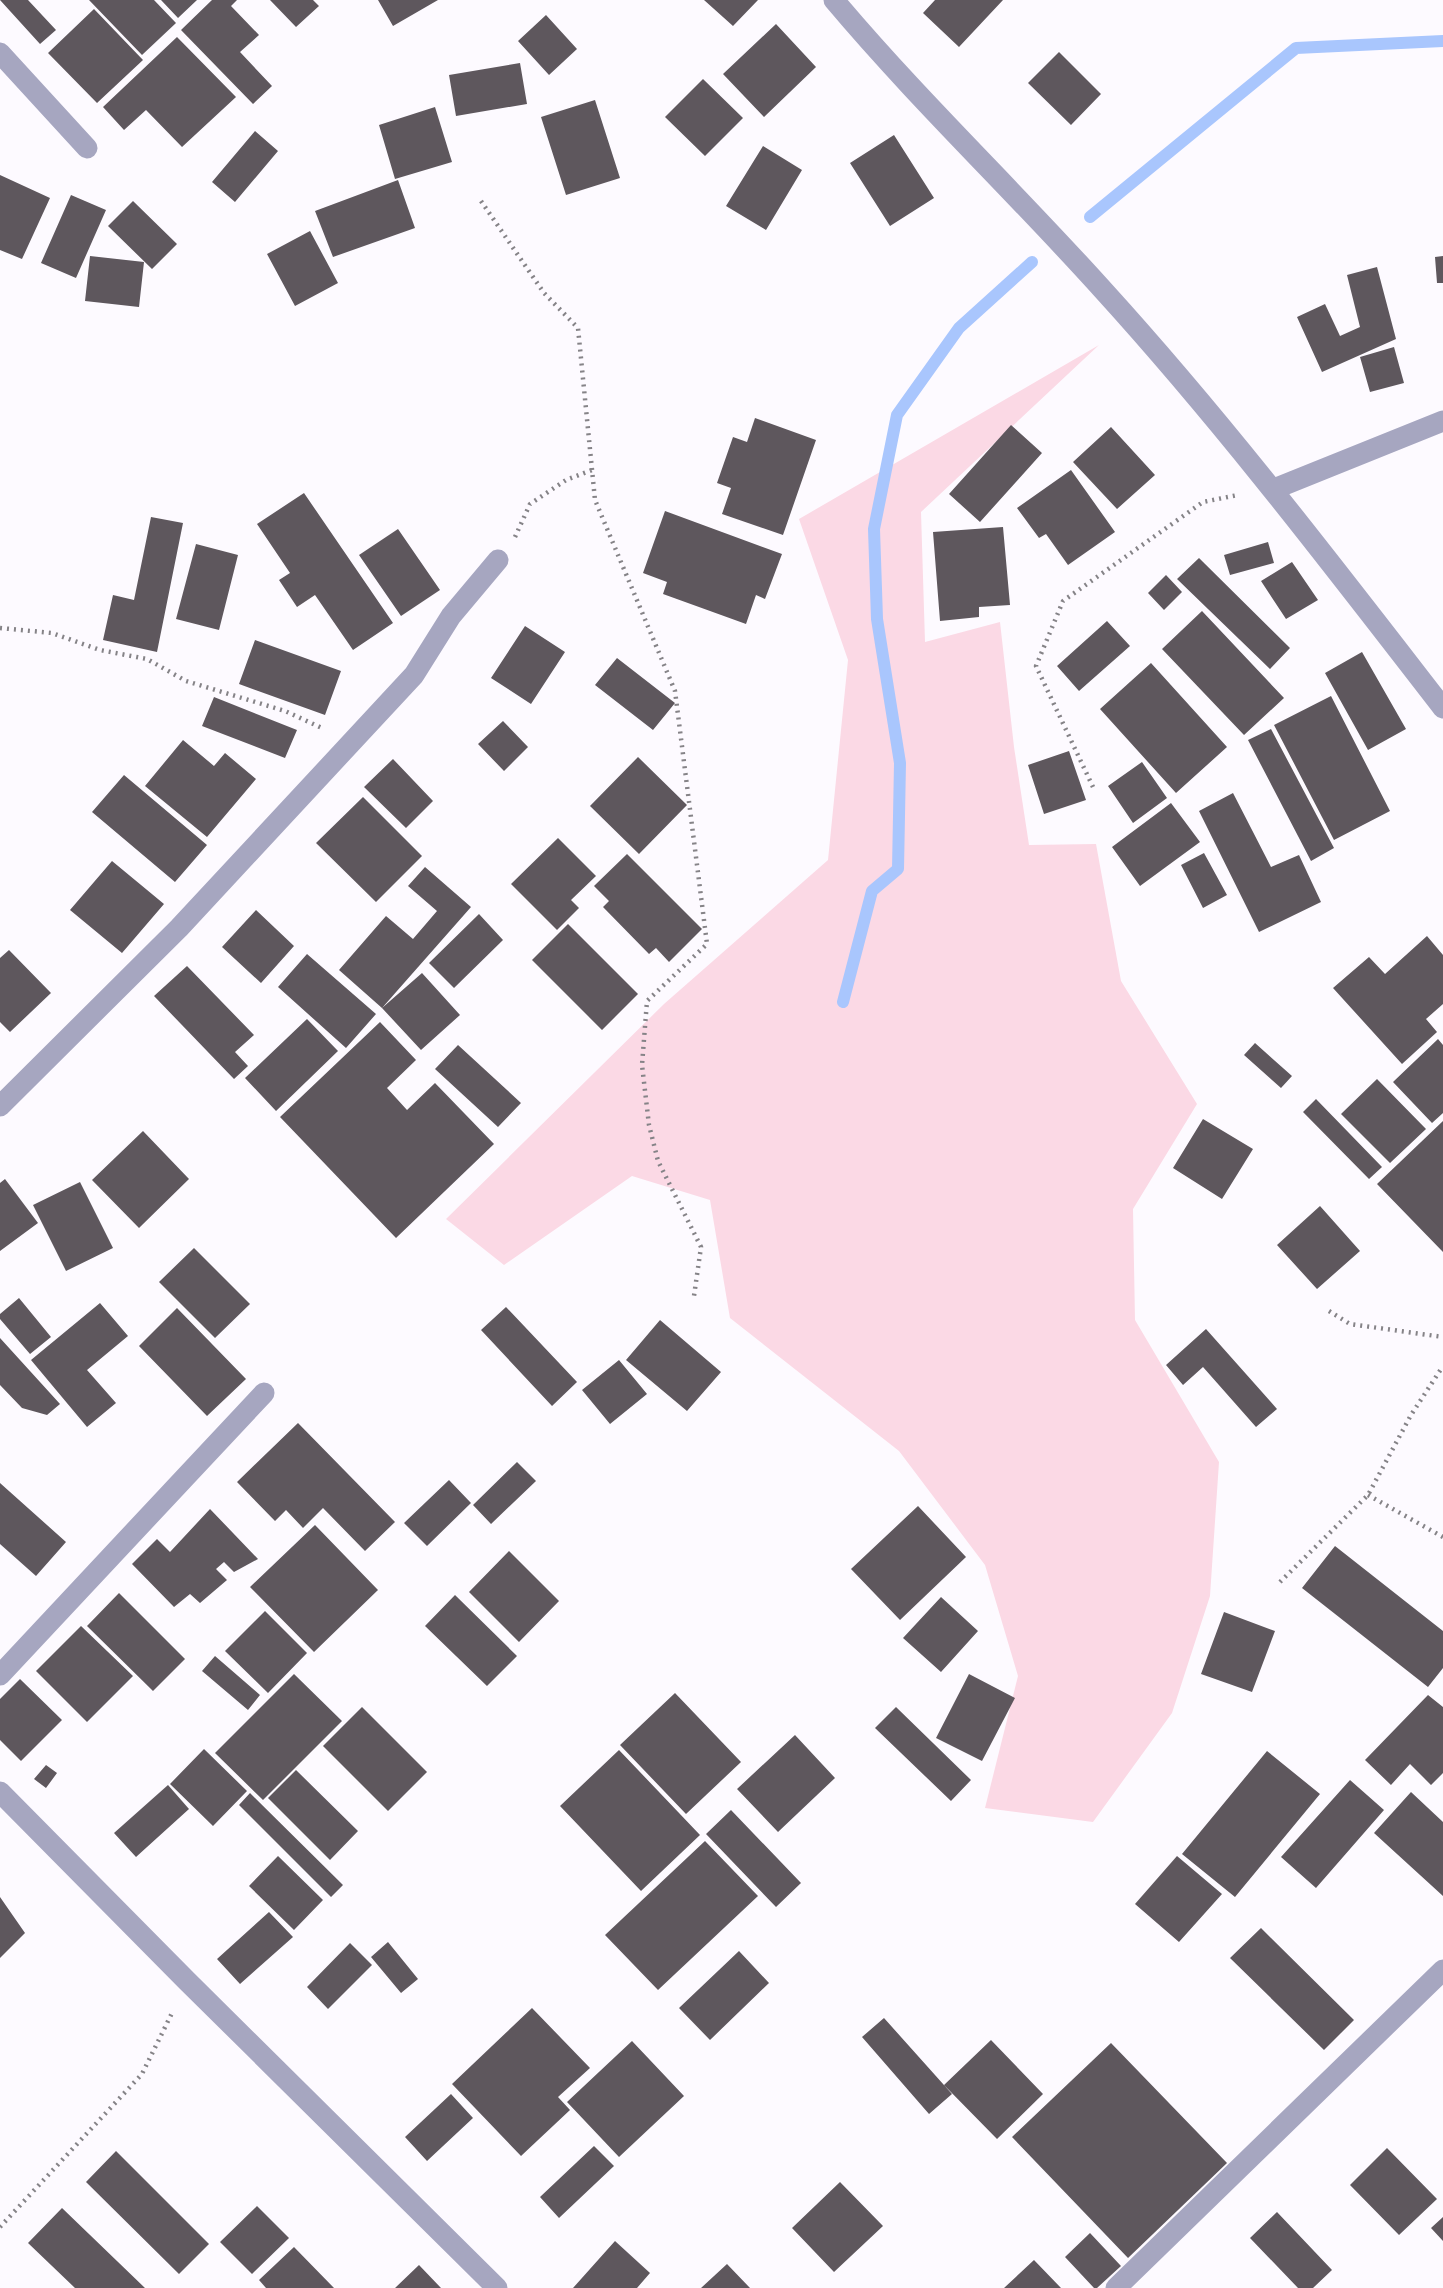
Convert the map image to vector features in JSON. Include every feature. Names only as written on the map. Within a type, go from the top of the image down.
[{"type":"street","points":[[834,0],[871,45],[1104,291],[1274,489],[1443,708]]},
{"type":"street","points":[[0,53],[87,148]]},
{"type":"street","points":[[1274,489],[1443,421]]},
{"type":"street","points":[[0,1106],[179,929],[414,675],[451,616],[498,560]]},
{"type":"street","points":[[0,1675],[264,1394]]},
{"type":"street","points":[[0,1792],[187,1982],[497,2288]]},
{"type":"street","points":[[1116,2288],[1443,1969]]},
{"type":"path","points":[[481,201],[544,293],[578,328],[595,500],[674,691],[707,944],[647,1001],[642,1065],[649,1125],[658,1161],[701,1247],[694,1296]]},
{"type":"path","points":[[498,560],[515,537],[530,504],[566,480],[592,470]]},
{"type":"path","points":[[1093,787],[1035,666],[1063,601],[1203,502],[1274,489]]},
{"type":"path","points":[[0,628],[52,632],[100,650],[147,659],[186,681],[285,711],[351,742]]},
{"type":"path","points":[[1329,1311],[1350,1324],[1443,1337]]},
{"type":"path","points":[[1280,1583],[1368,1495],[1411,1415],[1443,1366]]},
{"type":"path","points":[[1368,1495],[1443,1537]]},
{"type":"path","points":[[0,2227],[142,2074],[187,1982]]},
{"type":"shaded area","points":[[1099,345],[921,512],[925,642],[1000,622],[1014,747],[1029,845],[1096,844],[1121,981],[1197,1104],[1133,1209],[1135,1320],[1219,1462],[1210,1596],[1172,1713],[1093,1822],[985,1808],[1018,1676],[985,1565],[899,1451],[730,1318],[710,1200],[632,1176],[504,1265],[446,1219],[664,1004],[828,860],[848,660],[799,519]]},
{"type":"building","points":[[0,0],[28,0],[56,30],[40,44]]},
{"type":"building","points":[[89,0],[154,0],[176,23],[142,55]]},
{"type":"building","points":[[161,0],[197,0],[178,18]]},
{"type":"building","points":[[212,0],[237,0],[231,6],[259,35],[240,52],[272,86],[253,104],[181,30]]},
{"type":"building","points":[[270,0],[313,0],[319,6],[296,27]]},
{"type":"building","points":[[378,0],[438,0],[393,26]]},
{"type":"building","points":[[704,0],[758,0],[733,26]]},
{"type":"building","points":[[935,0],[1003,0],[959,47],[923,13]]},
{"type":"building","points":[[94,9],[143,60],[97,103],[48,53]]},
{"type":"building","points":[[546,15],[577,49],[549,75],[518,41]]},
{"type":"building","points":[[776,24],[816,67],[764,117],[723,74]]},
{"type":"building","points":[[177,37],[236,97],[182,147],[146,110],[124,130],[103,107]]},
{"type":"building","points":[[1059,52],[1101,94],[1071,125],[1028,83]]},
{"type":"building","points":[[520,63],[527,104],[456,116],[449,75]]},
{"type":"building","points":[[703,79],[743,118],[705,156],[665,117]]},
{"type":"building","points":[[595,100],[620,178],[566,195],[541,117]]},
{"type":"building","points":[[435,107],[452,162],[395,179],[379,125]]},
{"type":"building","points":[[255,131],[278,151],[235,202],[212,182]]},
{"type":"building","points":[[894,135],[934,198],[890,226],[850,163]]},
{"type":"building","points":[[763,146],[802,170],[766,230],[726,206]]},
{"type":"building","points":[[0,175],[50,198],[22,259],[0,250]]},
{"type":"building","points":[[398,180],[415,228],[333,257],[315,211]]},
{"type":"building","points":[[71,195],[106,210],[76,278],[41,263]]},
{"type":"building","points":[[133,201],[177,244],[152,269],[108,226]]},
{"type":"building","points":[[310,231],[338,283],[295,306],[267,254]]},
{"type":"building","points":[[90,256],[144,262],[139,307],[85,301]]},
{"type":"building","points":[[1443,256],[1443,283],[1437,283],[1435,257]]},
{"type":"building","points":[[1377,267],[1396,339],[1322,372],[1297,317],[1325,304],[1340,336],[1360,327],[1347,275]]},
{"type":"building","points":[[1394,347],[1404,383],[1370,392],[1360,357]]},
{"type":"building","points":[[755,418],[816,440],[783,535],[722,514],[731,488],[717,483],[733,437],[747,442]]},
{"type":"building","points":[[1011,425],[1042,453],[980,522],[949,494]]},
{"type":"building","points":[[1111,427],[1155,475],[1117,509],[1073,462]]},
{"type":"building","points":[[1071,470],[1115,532],[1068,565],[1046,534],[1039,538],[1017,508]]},
{"type":"building","points":[[304,493],[393,623],[353,650],[315,595],[297,607],[279,580],[290,573],[257,524]]},
{"type":"building","points":[[665,511],[782,554],[765,599],[756,595],[746,624],[663,594],[667,582],[643,573]]},
{"type":"building","points":[[151,517],[183,523],[157,652],[103,640],[113,595],[134,600]]},
{"type":"building","points":[[1003,527],[1010,605],[979,607],[979,617],[940,621],[933,532]]},
{"type":"building","points":[[398,529],[440,590],[401,616],[359,555]]},
{"type":"building","points":[[1268,542],[1274,563],[1230,575],[1224,555]]},
{"type":"building","points":[[196,544],[238,555],[219,630],[176,619]]},
{"type":"building","points":[[1199,558],[1290,648],[1270,669],[1177,579]]},
{"type":"building","points":[[1292,562],[1318,600],[1286,619],[1261,581]]},
{"type":"building","points":[[1166,575],[1182,592],[1164,610],[1148,593]]},
{"type":"building","points":[[1202,611],[1284,698],[1244,735],[1162,649]]},
{"type":"building","points":[[1107,621],[1130,646],[1079,691],[1057,666]]},
{"type":"building","points":[[525,626],[565,652],[531,704],[491,678]]},
{"type":"building","points":[[255,640],[341,671],[325,715],[239,684]]},
{"type":"building","points":[[1362,652],[1406,729],[1368,750],[1325,673]]},
{"type":"building","points":[[617,658],[675,703],[653,730],[595,685]]},
{"type":"building","points":[[1151,663],[1227,747],[1176,793],[1100,709]]},
{"type":"building","points":[[1331,696],[1390,811],[1334,840],[1274,725]]},
{"type":"building","points":[[214,697],[297,730],[285,758],[202,726]]},
{"type":"building","points":[[503,721],[528,747],[504,771],[478,744]]},
{"type":"building","points":[[1271,729],[1334,848],[1311,861],[1248,740]]},
{"type":"building","points":[[183,740],[214,766],[225,753],[256,779],[207,837],[145,786]]},
{"type":"building","points":[[1069,751],[1086,800],[1044,814],[1028,765]]},
{"type":"building","points":[[638,757],[687,805],[639,854],[590,806]]},
{"type":"building","points":[[393,759],[433,801],[406,828],[364,787]]},
{"type":"building","points":[[1142,762],[1167,798],[1133,823],[1108,786]]},
{"type":"building","points":[[124,775],[207,845],[175,882],[92,812]]},
{"type":"building","points":[[1233,793],[1271,867],[1299,855],[1321,902],[1259,932],[1199,811]]},
{"type":"building","points":[[363,797],[422,856],[376,902],[316,843]]},
{"type":"building","points":[[1171,803],[1200,842],[1140,886],[1112,847]]},
{"type":"building","points":[[558,838],[596,876],[571,900],[579,908],[557,930],[511,884]]},
{"type":"building","points":[[1204,853],[1227,895],[1203,908],[1181,865]]},
{"type":"building","points":[[627,854],[702,929],[669,962],[656,948],[649,954],[603,907],[609,901],[594,886]]},
{"type":"building","points":[[112,861],[164,904],[122,953],[70,910]]},
{"type":"building","points":[[425,867],[471,907],[382,1008],[339,970],[386,916],[413,939],[437,911],[408,886]]},
{"type":"building","points":[[256,910],[294,946],[261,983],[222,947]]},
{"type":"building","points":[[479,914],[503,940],[454,988],[429,963]]},
{"type":"building","points":[[568,924],[638,994],[602,1030],[532,960]]},
{"type":"building","points":[[1427,936],[1443,955],[1443,1004],[1426,1019],[1437,1032],[1402,1064],[1333,988],[1369,957],[1385,974]]},
{"type":"building","points":[[9,950],[51,993],[10,1032],[0,1022],[0,958]]},
{"type":"building","points":[[307,954],[376,1014],[346,1048],[278,987]]},
{"type":"building","points":[[187,966],[254,1035],[235,1052],[248,1066],[234,1079],[154,996]]},
{"type":"building","points":[[422,973],[460,1015],[421,1050],[382,1008]]},
{"type":"building","points":[[307,1019],[338,1051],[276,1111],[245,1078]]},
{"type":"building","points":[[380,1022],[416,1060],[387,1088],[407,1110],[435,1083],[494,1144],[396,1238],[280,1117]]},
{"type":"building","points":[[1438,1039],[1443,1045],[1443,1113],[1432,1123],[1393,1082]]},
{"type":"building","points":[[1255,1043],[1292,1076],[1281,1088],[1244,1055]]},
{"type":"building","points":[[458,1045],[521,1103],[498,1127],[435,1069]]},
{"type":"building","points":[[1377,1079],[1426,1129],[1390,1163],[1341,1114]]},
{"type":"building","points":[[1316,1099],[1382,1167],[1369,1179],[1303,1112]]},
{"type":"building","points":[[1203,1119],[1253,1149],[1222,1199],[1173,1168]]},
{"type":"building","points":[[1443,1121],[1443,1252],[1377,1184]]},
{"type":"building","points":[[143,1131],[189,1179],[139,1228],[92,1180]]},
{"type":"building","points":[[5,1179],[38,1223],[0,1251],[0,1183]]},
{"type":"building","points":[[80,1182],[113,1248],[66,1271],[33,1205]]},
{"type":"building","points":[[1320,1206],[1360,1251],[1317,1289],[1277,1245]]},
{"type":"building","points":[[194,1248],[250,1304],[215,1338],[159,1282]]},
{"type":"building","points":[[19,1298],[51,1337],[30,1354],[0,1319],[0,1314]]},
{"type":"building","points":[[100,1303],[128,1336],[87,1370],[116,1403],[87,1427],[31,1360]]},
{"type":"building","points":[[506,1307],[577,1382],[552,1406],[481,1330]]},
{"type":"building","points":[[177,1308],[246,1379],[207,1416],[139,1346]]},
{"type":"building","points":[[660,1320],[721,1372],[687,1411],[626,1360]]},
{"type":"building","points":[[1206,1329],[1277,1409],[1256,1427],[1203,1367],[1183,1385],[1166,1365]]},
{"type":"building","points":[[0,1338],[60,1404],[47,1415],[22,1408],[0,1385]]},
{"type":"building","points":[[619,1360],[647,1394],[610,1424],[582,1390]]},
{"type":"building","points":[[298,1423],[395,1522],[365,1551],[323,1508],[303,1528],[286,1510],[275,1521],[237,1482]]},
{"type":"building","points":[[517,1462],[536,1481],[491,1524],[473,1505]]},
{"type":"building","points":[[449,1480],[471,1503],[427,1546],[404,1523]]},
{"type":"building","points":[[0,1483],[66,1542],[36,1576],[0,1544]]},
{"type":"building","points":[[918,1506],[966,1557],[900,1620],[851,1569]]},
{"type":"building","points":[[210,1509],[258,1559],[234,1572],[224,1562],[216,1569],[227,1580],[200,1603],[190,1594],[174,1607],[132,1564],[157,1539],[170,1552]]},
{"type":"building","points":[[315,1525],[378,1590],[314,1652],[250,1587]]},
{"type":"building","points":[[1335,1546],[1443,1631],[1443,1668],[1428,1687],[1302,1588]]},
{"type":"building","points":[[509,1551],[559,1601],[519,1642],[469,1592]]},
{"type":"building","points":[[119,1593],[185,1659],[153,1691],[87,1626]]},
{"type":"building","points":[[455,1595],[517,1656],[487,1686],[425,1626]]},
{"type":"building","points":[[941,1597],[978,1631],[941,1672],[903,1638]]},
{"type":"building","points":[[265,1611],[307,1653],[268,1693],[225,1651]]},
{"type":"building","points":[[1224,1612],[1275,1631],[1252,1692],[1201,1674]]},
{"type":"building","points":[[81,1626],[133,1676],[87,1722],[36,1671]]},
{"type":"building","points":[[215,1656],[260,1695],[248,1710],[202,1671]]},
{"type":"building","points":[[294,1674],[342,1721],[263,1800],[215,1753]]},
{"type":"building","points":[[969,1674],[1015,1698],[982,1761],[936,1738]]},
{"type":"building","points":[[20,1679],[62,1720],[21,1761],[0,1740],[0,1699]]},
{"type":"building","points":[[675,1693],[741,1762],[686,1814],[620,1745]]},
{"type":"building","points":[[1428,1695],[1443,1707],[1443,1773],[1431,1785],[1410,1764],[1391,1785],[1365,1760]]},
{"type":"building","points":[[362,1707],[427,1772],[388,1811],[323,1746]]},
{"type":"building","points":[[896,1707],[971,1780],[951,1801],[875,1728]]},
{"type":"building","points":[[795,1735],[835,1778],[778,1832],[737,1789]]},
{"type":"building","points":[[204,1749],[247,1791],[213,1826],[170,1784]]},
{"type":"building","points":[[619,1750],[700,1835],[641,1891],[560,1806]]},
{"type":"building","points":[[1267,1751],[1320,1794],[1235,1897],[1182,1854]]},
{"type":"building","points":[[46,1765],[57,1773],[46,1788],[34,1779]]},
{"type":"building","points":[[296,1770],[358,1831],[330,1860],[268,1798]]},
{"type":"building","points":[[1350,1780],[1384,1810],[1316,1888],[1281,1857]]},
{"type":"building","points":[[168,1785],[189,1809],[136,1857],[114,1833]]},
{"type":"building","points":[[1411,1792],[1443,1822],[1443,1896],[1374,1833]]},
{"type":"building","points":[[250,1793],[343,1885],[331,1897],[239,1805]]},
{"type":"building","points":[[731,1810],[801,1883],[776,1907],[706,1834]]},
{"type":"building","points":[[705,1841],[758,1896],[658,1990],[605,1935]]},
{"type":"building","points":[[278,1856],[323,1900],[294,1930],[249,1886]]},
{"type":"building","points":[[1177,1856],[1222,1894],[1179,1942],[1135,1904]]},
{"type":"building","points":[[0,1897],[25,1933],[0,1958]]},
{"type":"building","points":[[269,1912],[293,1937],[240,1984],[217,1959]]},
{"type":"building","points":[[1261,1928],[1354,2020],[1324,2050],[1230,1958]]},
{"type":"building","points":[[388,1942],[418,1979],[401,1993],[371,1957]]},
{"type":"building","points":[[350,1943],[372,1965],[328,2009],[307,1987]]},
{"type":"building","points":[[739,1951],[769,1983],[710,2040],[679,2008]]},
{"type":"building","points":[[532,2008],[590,2068],[558,2097],[570,2110],[521,2156],[452,2084]]},
{"type":"building","points":[[884,2018],[952,2094],[929,2114],[862,2037]]},
{"type":"building","points":[[991,2040],[1043,2094],[997,2139],[944,2085]]},
{"type":"building","points":[[632,2041],[684,2096],[619,2157],[567,2102]]},
{"type":"building","points":[[1111,2043],[1227,2163],[1128,2258],[1012,2137]]},
{"type":"building","points":[[451,2094],[473,2118],[427,2161],[405,2137]]},
{"type":"building","points":[[594,2146],[614,2166],[559,2218],[540,2197]]},
{"type":"building","points":[[1387,2148],[1437,2199],[1399,2235],[1350,2185]]},
{"type":"building","points":[[116,2151],[209,2244],[179,2274],[86,2182]]},
{"type":"building","points":[[840,2182],[883,2226],[834,2272],[792,2228]]},
{"type":"building","points":[[257,2206],[289,2238],[252,2274],[220,2242]]},
{"type":"building","points":[[62,2208],[145,2288],[75,2288],[28,2243]]},
{"type":"building","points":[[1277,2212],[1332,2270],[1313,2288],[1298,2288],[1250,2238]]},
{"type":"building","points":[[1443,2217],[1443,2241],[1431,2228]]},
{"type":"building","points":[[1090,2233],[1121,2266],[1097,2288],[1065,2257]]},
{"type":"building","points":[[615,2241],[650,2273],[637,2288],[573,2288]]},
{"type":"building","points":[[294,2247],[334,2288],[266,2288],[259,2280]]},
{"type":"building","points":[[1034,2260],[1061,2288],[1004,2288]]},
{"type":"building","points":[[727,2264],[750,2288],[701,2288]]},
{"type":"building","points":[[419,2265],[441,2288],[395,2288]]},
{"type":"waterway","points":[[1090,217],[1296,48],[1443,41]]},
{"type":"waterway","points":[[843,1002],[872,891],[898,869],[900,763],[877,619],[874,529],[897,415],[959,328],[1032,262]]}]
